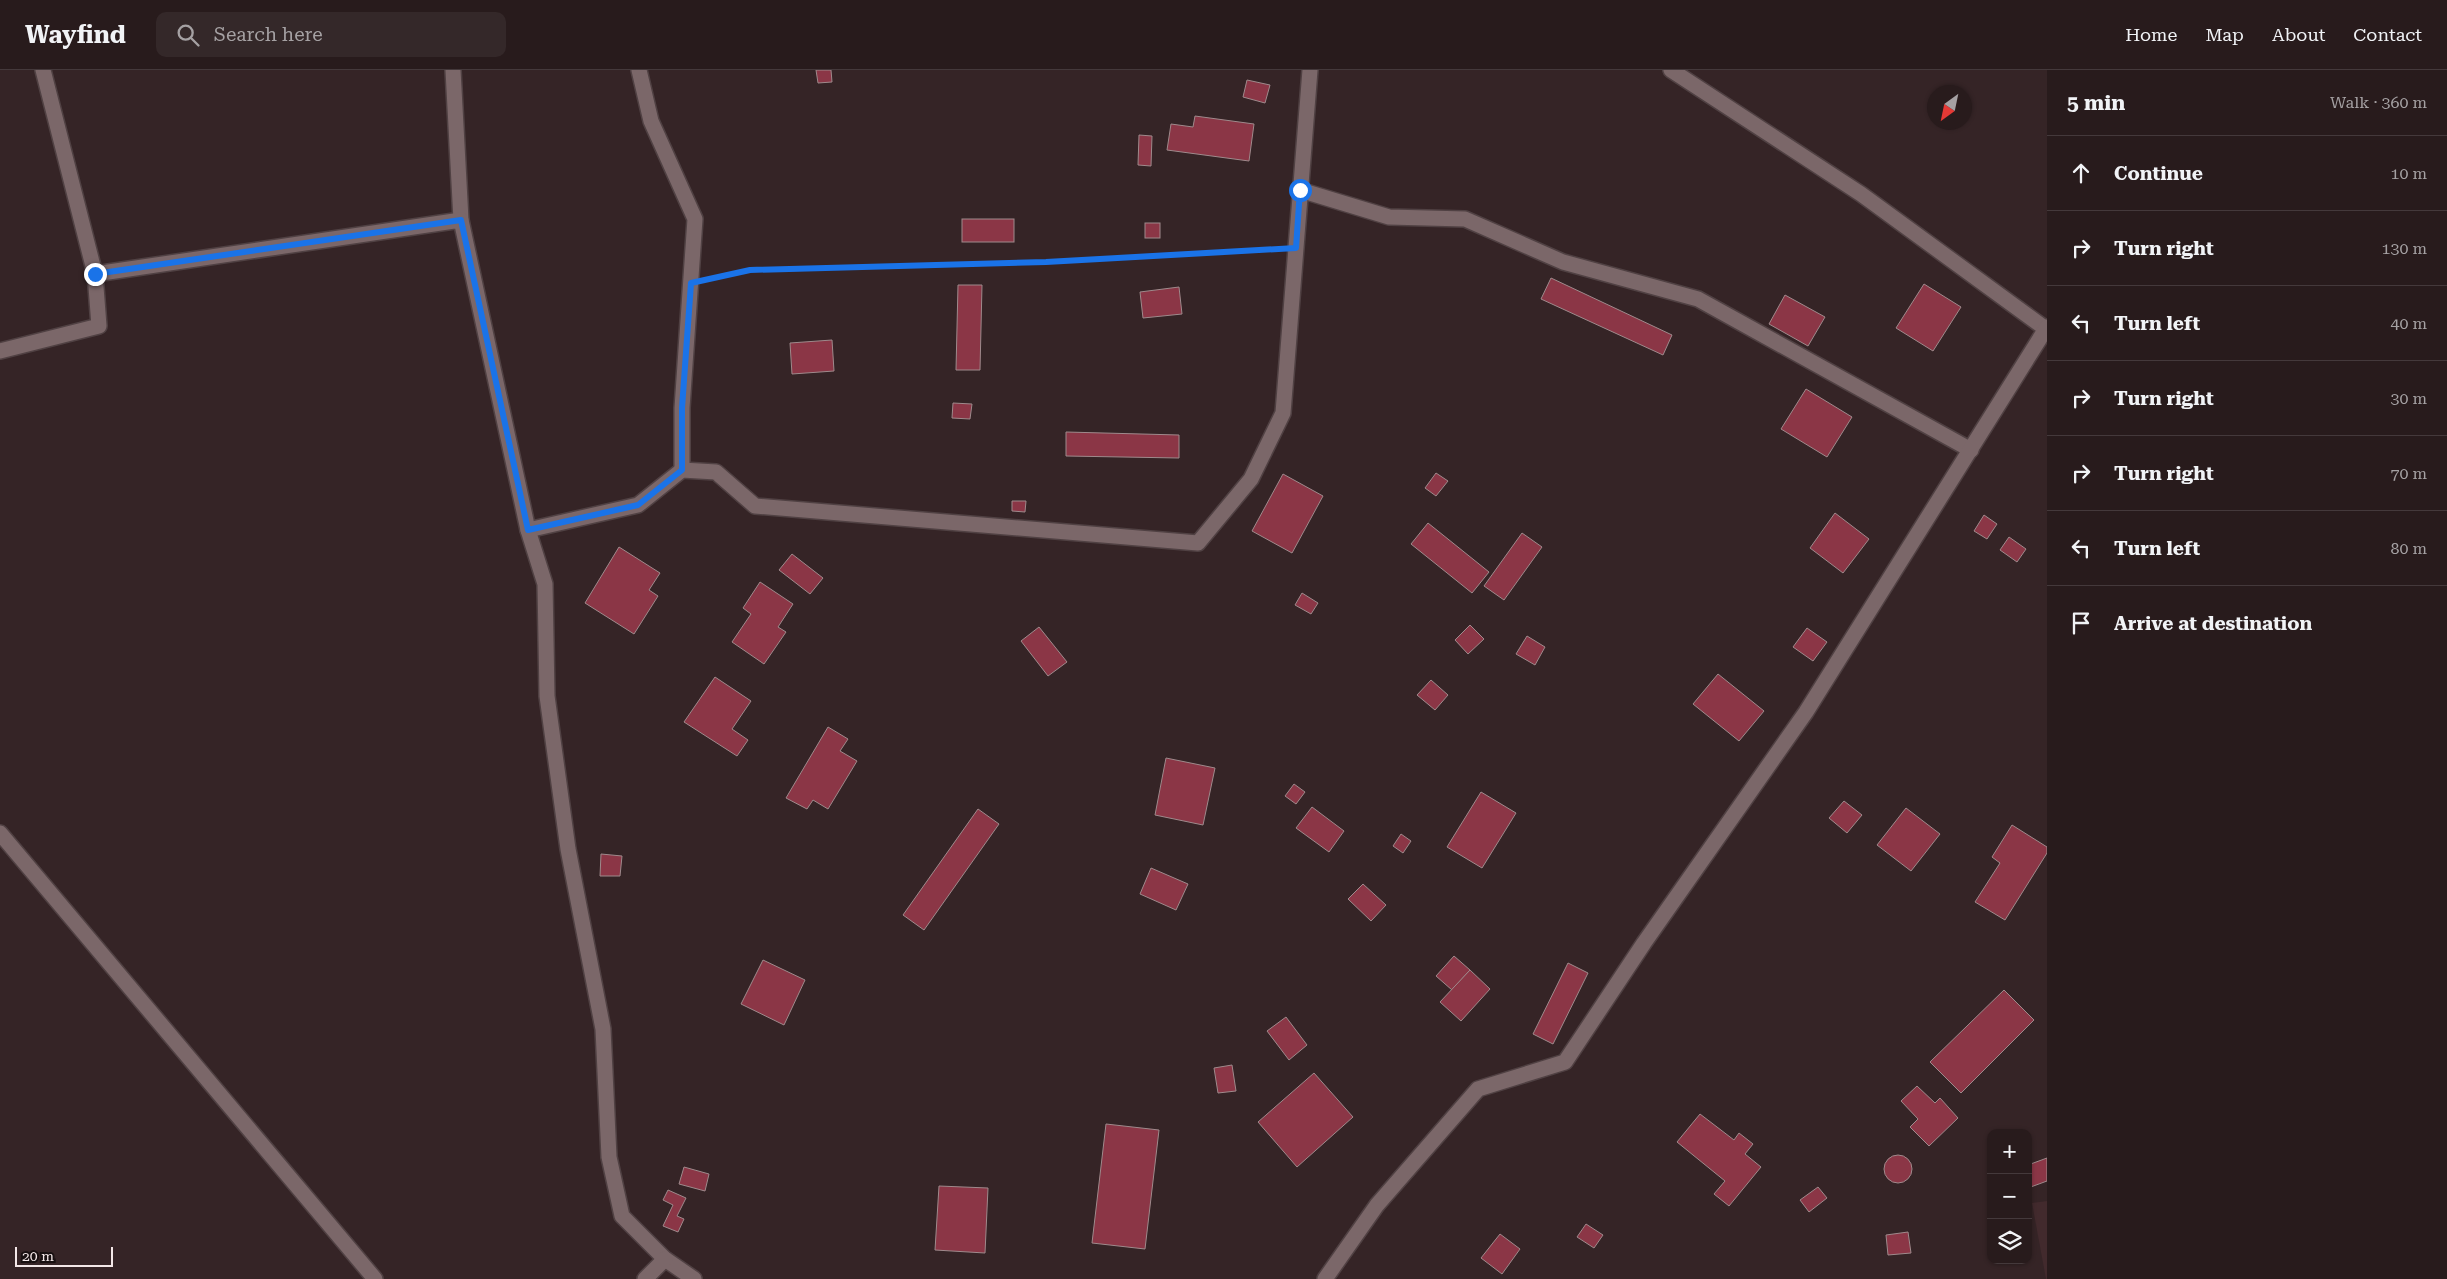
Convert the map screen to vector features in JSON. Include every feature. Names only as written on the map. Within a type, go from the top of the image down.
[{"type":"street","points":[[0,351],[99,326],[95,274],[43,70]]},
{"type":"street","points":[[453,70],[461,220],[528,530],[545,584],[547,696],[568,849],[603,1029],[609,1157],[622,1216],[665,1259],[694,1279]]},
{"type":"street","points":[[639,70],[651,121],[695,219],[682,408],[682,470]]},
{"type":"street","points":[[528,530],[638,505],[682,470],[716,472],[755,506],[1198,543],[1251,479],[1283,413],[1310,70]]},
{"type":"street","points":[[1325,1279],[1377,1205],[1478,1089],[1565,1062],[1644,943],[1806,712],[2046,328],[1862,194],[1671,70]]},
{"type":"street","points":[[1300,190],[1389,217],[1465,219],[1563,262],[1698,299],[1971,450]]},
{"type":"street","points":[[95,274],[461,220]]},
{"type":"street","points":[[0,833],[374,1279]]},
{"type":"street","points":[[645,1279],[665,1259]]},
{"type":"path","points":[[691,283],[750,270],[1046,262],[1296,248]]},
{"type":"shaded area","points":[[2047,1201],[2047,1279],[2046,1279],[2032,1203]]},
{"type":"building","points":[[816,70],[831,70],[832,82],[818,83]]},
{"type":"building","points":[[1247,80],[1270,85],[1265,103],[1243,97]]},
{"type":"building","points":[[1195,116],[1254,124],[1249,161],[1167,150],[1171,124],[1193,127]]},
{"type":"building","points":[[1139,135],[1152,136],[1151,166],[1138,165]]},
{"type":"building","points":[[962,219],[1014,219],[1014,242],[962,242]]},
{"type":"building","points":[[1145,223],[1160,223],[1160,238],[1145,238]]},
{"type":"building","points":[[1551,278],[1672,335],[1663,355],[1541,299]]},
{"type":"building","points":[[1924,284],[1961,307],[1933,351],[1896,328]]},
{"type":"building","points":[[958,285],[982,285],[980,370],[956,370]]},
{"type":"building","points":[[1179,287],[1182,314],[1143,318],[1140,292]]},
{"type":"building","points":[[1785,295],[1825,317],[1808,346],[1769,324]]},
{"type":"building","points":[[832,340],[834,371],[792,374],[790,343]]},
{"type":"building","points":[[1806,389],[1852,417],[1827,457],[1781,429]]},
{"type":"building","points":[[953,403],[972,404],[970,419],[952,418]]},
{"type":"building","points":[[1066,432],[1179,435],[1179,458],[1066,456]]},
{"type":"building","points":[[1436,473],[1448,481],[1436,496],[1425,488]]},
{"type":"building","points":[[1283,474],[1323,496],[1292,553],[1252,531]]},
{"type":"building","points":[[1012,501],[1026,501],[1025,512],[1012,511]]},
{"type":"building","points":[[1835,513],[1869,539],[1843,573],[1810,548]]},
{"type":"building","points":[[1984,515],[1997,524],[1987,539],[1974,531]]},
{"type":"building","points":[[1428,523],[1489,572],[1472,593],[1411,544]]},
{"type":"building","points":[[1522,533],[1542,547],[1504,600],[1484,586]]},
{"type":"building","points":[[2009,537],[2026,549],[2017,562],[2000,550]]},
{"type":"building","points":[[619,547],[660,573],[649,590],[658,596],[634,634],[585,603]]},
{"type":"building","points":[[792,554],[823,578],[810,594],[779,570]]},
{"type":"building","points":[[760,582],[793,604],[778,627],[786,632],[764,664],[732,642],[751,614],[743,608]]},
{"type":"building","points":[[1302,593],[1318,603],[1311,614],[1295,605]]},
{"type":"building","points":[[1470,625],[1484,639],[1468,654],[1455,640]]},
{"type":"building","points":[[1039,627],[1067,662],[1048,676],[1021,641]]},
{"type":"building","points":[[1807,628],[1827,642],[1813,661],[1793,647]]},
{"type":"building","points":[[1527,636],[1545,647],[1535,665],[1516,654]]},
{"type":"building","points":[[1718,674],[1764,711],[1739,741],[1693,704]]},
{"type":"building","points":[[715,677],[751,701],[732,729],[748,740],[737,756],[684,722]]},
{"type":"building","points":[[1431,680],[1448,695],[1435,710],[1417,695]]},
{"type":"building","points":[[828,727],[848,739],[840,751],[857,761],[828,809],[813,800],[807,809],[786,798]]},
{"type":"building","points":[[1166,758],[1215,768],[1203,825],[1155,815]]},
{"type":"building","points":[[1294,784],[1305,792],[1296,804],[1285,796]]},
{"type":"building","points":[[1481,792],[1516,813],[1482,868],[1447,847]]},
{"type":"building","points":[[1844,801],[1862,815],[1847,833],[1829,818]]},
{"type":"building","points":[[1312,807],[1344,831],[1329,852],[1296,828]]},
{"type":"building","points":[[1906,808],[1940,834],[1911,871],[1877,845]]},
{"type":"building","points":[[978,809],[999,824],[924,930],[903,915]]},
{"type":"building","points":[[2012,825],[2047,847],[2047,853],[2005,920],[1975,902],[2000,863],[1992,857]]},
{"type":"building","points":[[1401,834],[1411,841],[1403,853],[1393,846]]},
{"type":"building","points":[[601,854],[622,856],[620,876],[600,876]]},
{"type":"building","points":[[1151,868],[1188,884],[1176,910],[1140,894]]},
{"type":"building","points":[[1363,884],[1386,905],[1371,921],[1348,899]]},
{"type":"building","points":[[1454,956],[1470,970],[1452,990],[1436,976]]},
{"type":"building","points":[[763,960],[805,980],[784,1025],[741,1004]]},
{"type":"building","points":[[1568,963],[1588,973],[1553,1044],[1533,1034]]},
{"type":"building","points":[[1470,970],[1490,989],[1461,1021],[1440,1002]]},
{"type":"building","points":[[2004,990],[2034,1020],[1961,1093],[1930,1062]]},
{"type":"building","points":[[1286,1017],[1307,1045],[1289,1060],[1267,1031]]},
{"type":"building","points":[[1232,1065],[1236,1091],[1218,1093],[1214,1068]]},
{"type":"building","points":[[1314,1073],[1353,1117],[1297,1167],[1258,1122]]},
{"type":"building","points":[[1917,1086],[1935,1103],[1940,1098],[1958,1118],[1929,1146],[1910,1127],[1918,1119],[1901,1101]]},
{"type":"building","points":[[1700,1114],[1734,1140],[1739,1133],[1753,1144],[1745,1154],[1761,1167],[1729,1206],[1714,1194],[1725,1181],[1677,1142]]},
{"type":"building","points":[[1106,1124],[1159,1130],[1145,1249],[1092,1243]]},
{"type":"building","points":[[1898,1155],[1908,1159],[1912,1169],[1908,1179],[1898,1183],[1888,1179],[1884,1169],[1888,1159]]},
{"type":"building","points":[[2047,1158],[2047,1181],[2032,1187],[2032,1164]]},
{"type":"building","points":[[684,1167],[709,1174],[705,1191],[679,1184]]},
{"type":"building","points":[[939,1186],[988,1188],[985,1253],[935,1250]]},
{"type":"building","points":[[1818,1187],[1827,1198],[1809,1212],[1800,1200]]},
{"type":"building","points":[[668,1190],[686,1198],[677,1216],[684,1219],[678,1232],[663,1226],[673,1205],[663,1200]]},
{"type":"building","points":[[1586,1224],[1603,1235],[1594,1248],[1577,1237]]},
{"type":"building","points":[[1908,1232],[1911,1253],[1888,1255],[1886,1235]]},
{"type":"building","points":[[1500,1234],[1520,1249],[1502,1274],[1481,1258]]},
{"type":"route","points":[[95,274],[461,220],[528,530],[638,505],[682,470],[682,408],[691,283],[750,270],[1046,262],[1296,248],[1300,190]]}]
